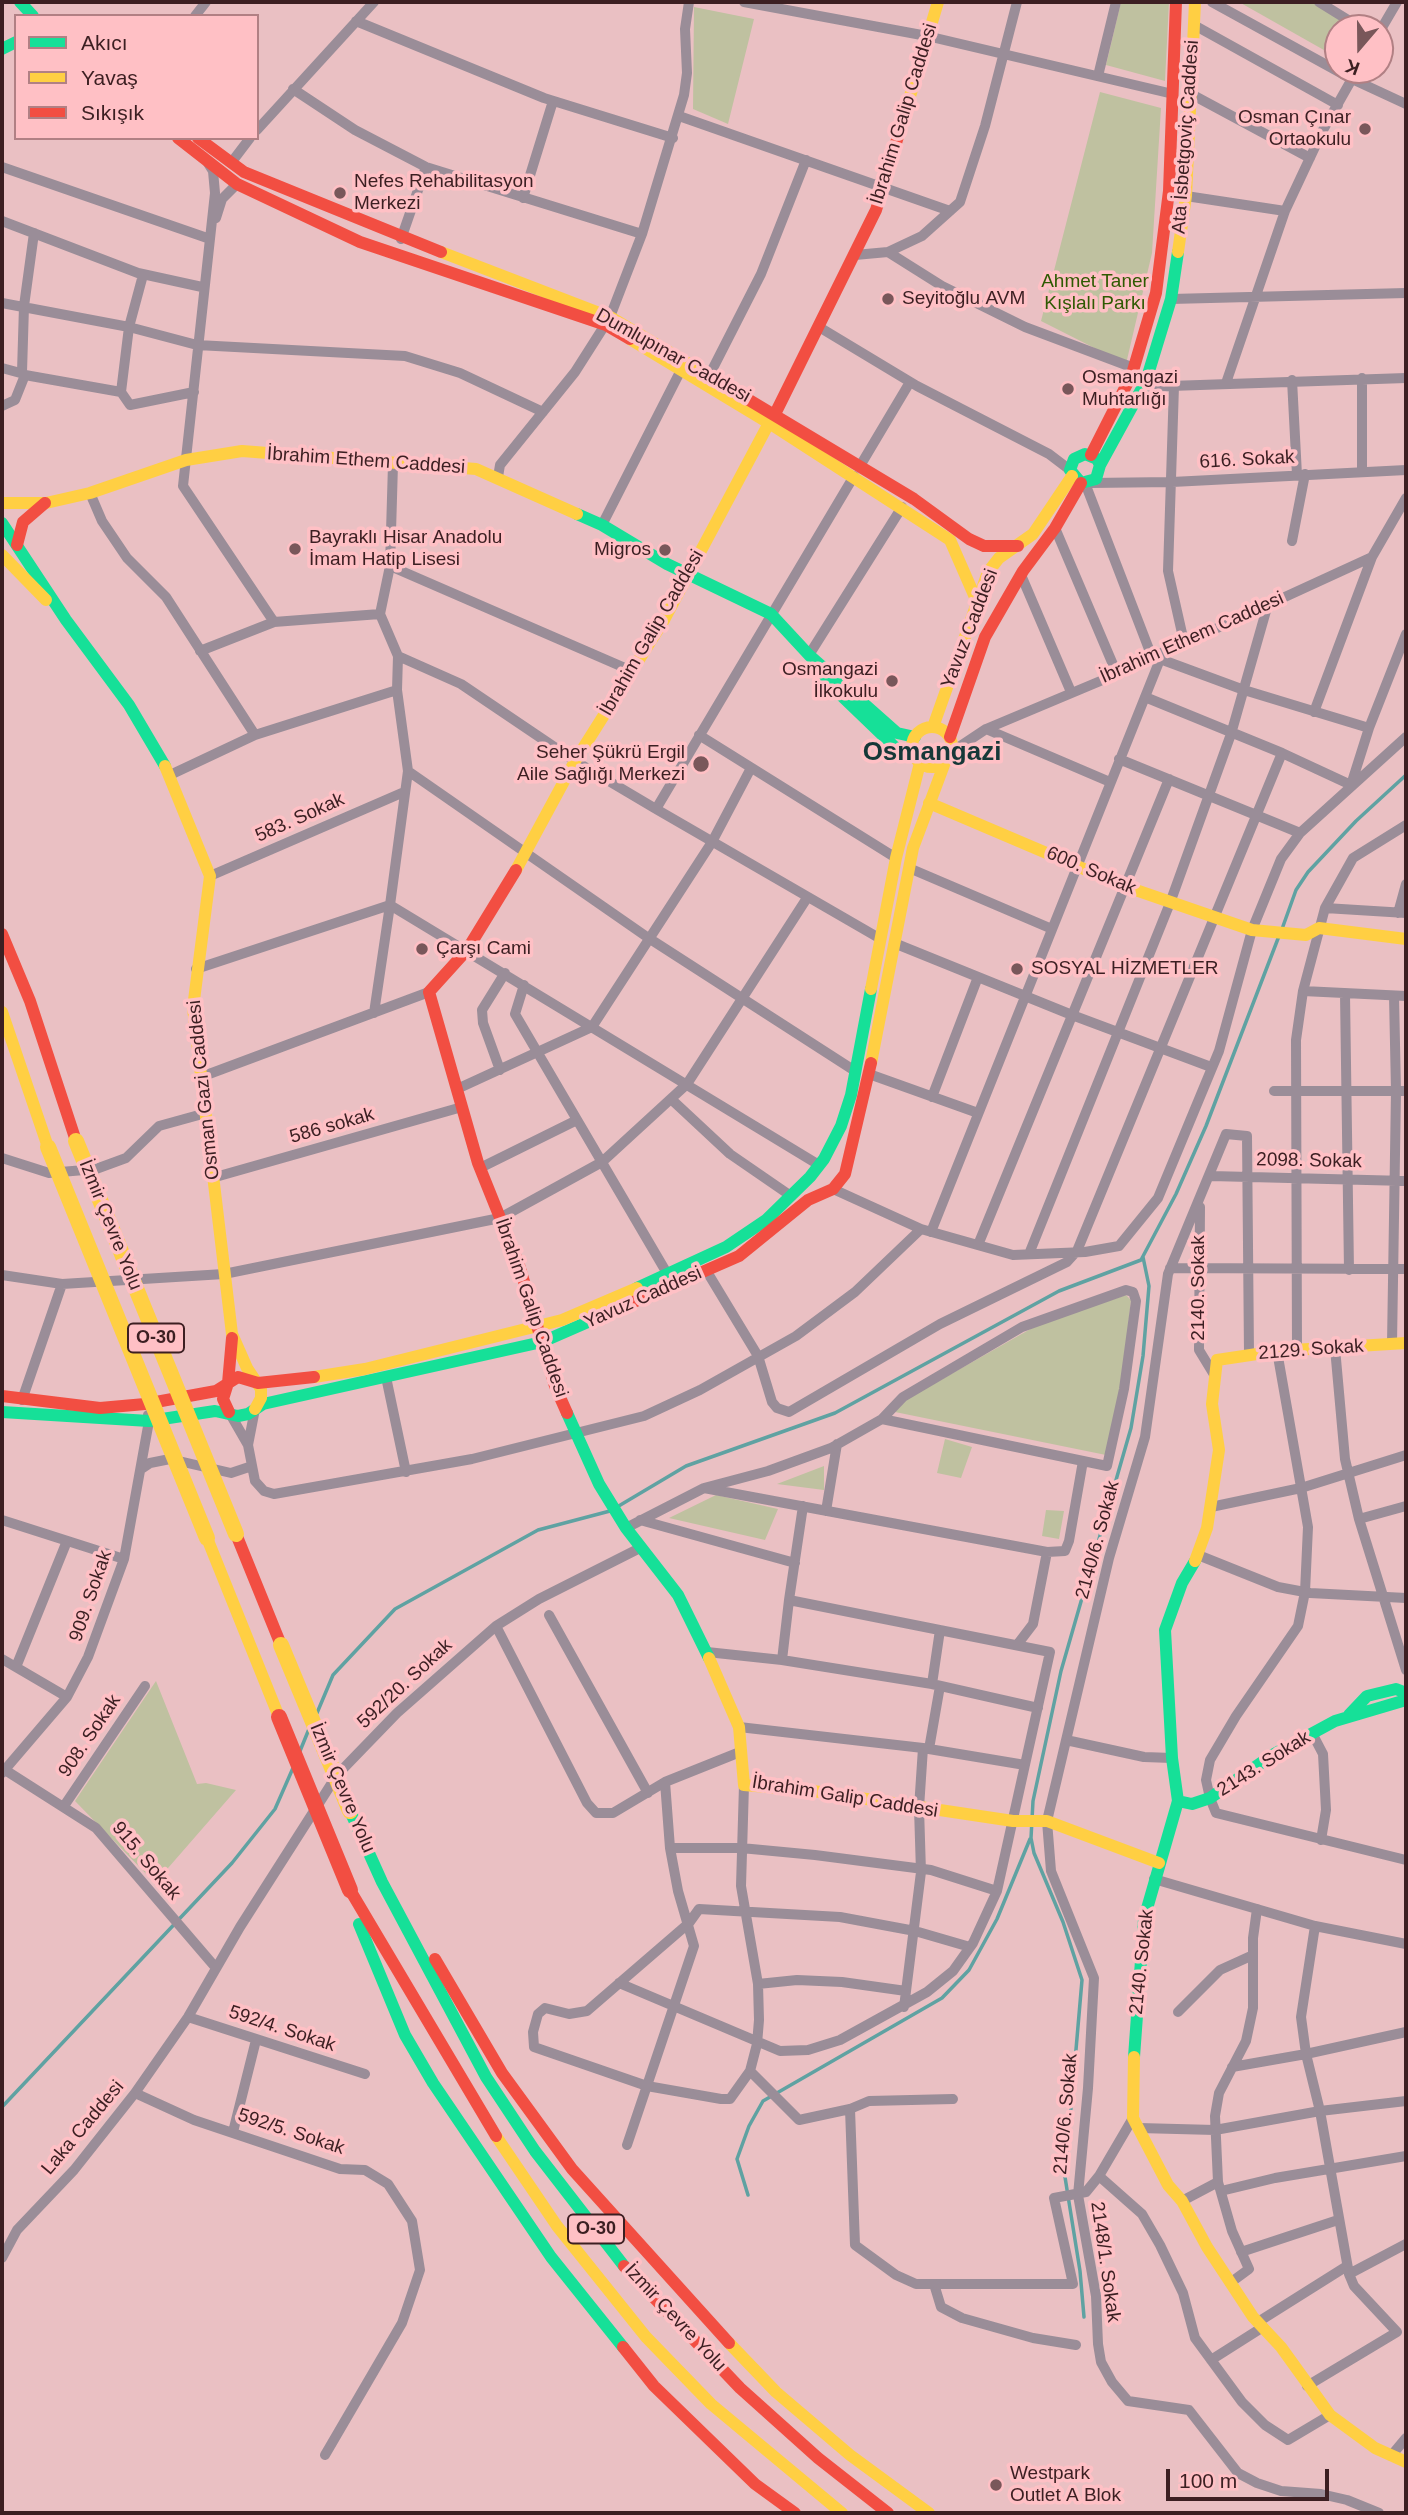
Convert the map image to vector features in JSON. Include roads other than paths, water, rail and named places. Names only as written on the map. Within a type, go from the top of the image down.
[{"type":"main road","name":"İbrahim Galip Caddesi","points":[[937,2],[876,210],[772,419],[688,574],[632,671],[575,761],[526,855],[467,950],[429,992],[480,1168],[500,1218],[555,1386],[599,1484],[640,1548],[678,1595],[707,1652],[739,1727],[744,1785],[813,1791],[1013,1821],[1047,1821],[1159,1863]]},
{"type":"main road","name":"Ata İsbetgoviç Caddesi","points":[[1090,458],[1134,368],[1156,293],[1169,191],[1176,2]]},
{"type":"main road","name":"Ata İsbetgoviç Caddesi","points":[[1090,458],[1146,381],[1171,299],[1186,196],[1195,2]]},
{"type":"main road","name":"Dumlupınar Caddesi","points":[[181,140],[237,184],[360,242],[608,321]]},
{"type":"main road","name":"Dumlupınar Caddesi","points":[[201,140],[231,163],[287,192],[608,321],[709,376],[772,419],[857,471],[955,525],[969,539],[984,546],[1018,546]]},
{"type":"main road","points":[[608,321],[681,370],[772,419]]},
{"type":"main road","name":"İbrahim Ethem Caddesi","points":[[4,516],[90,493],[186,460],[242,451],[476,469],[602,525],[688,574],[771,614],[808,655],[897,733],[915,737]]},
{"type":"main road","points":[[1090,458],[1100,472],[1080,479],[1090,458]]},
{"type":"main road","points":[[857,471],[902,508],[950,540],[978,604]]},
{"type":"main road","name":"Yavuz Caddesi","points":[[2,1412],[149,1421],[215,1411],[238,1416],[263,1404],[542,1342],[739,1256],[808,1200],[834,1189],[845,1174],[882,926],[903,863],[949,751],[985,638],[1021,575],[1055,528],[1080,479]]},
{"type":"main road","name":"Yavuz Caddesi","points":[[933,727],[988,572],[999,558],[1032,534],[1080,479]]},
{"type":"main road","points":[[17,545],[23,522],[46,503]]},
{"type":"main road","name":"İbrahim Ethem Caddesi","points":[[4,516],[46,503]]},
{"type":"main road","points":[[4,516],[17,545],[66,620],[129,705],[170,775],[210,876]]},
{"type":"main road","points":[[2,555],[66,620]]},
{"type":"main road","name":"İbrahim Ethem Caddesi","points":[[808,655],[812,668],[900,752],[917,760]]},
{"type":"main road","points":[[926,728],[943,730],[949,751],[932,768],[917,760],[915,737],[926,728]]},
{"type":"main road","name":"Yavuz Caddesi","points":[[2,1396],[100,1408],[145,1404],[216,1391],[238,1377],[258,1383],[365,1369],[562,1320],[726,1247],[766,1220],[822,1162],[841,1126],[862,1072],[894,943],[917,760]]},
{"type":"main road","name":"600. Sokak","points":[[929,803],[1124,886],[1254,930],[1312,931],[1406,939]]},
{"type":"main road","name":"Osman Gazi Caddesi","points":[[210,876],[193,1008],[232,1334],[247,1368],[258,1383]]},
{"type":"main road","name":"İzmir Çevre Yolu","points":[[2,934],[30,1001],[58,1094],[76,1141],[350,1811],[382,1882],[486,2077],[535,2151],[625,2267],[740,2388],[818,2458],[888,2513]]},
{"type":"main road","name":"İzmir Çevre Yolu","points":[[2,1013],[48,1147],[350,1890],[500,2143],[557,2226],[646,2337],[711,2404],[842,2513]]},
{"type":"main road","points":[[834,1189],[821,1178],[822,1162],[836,1159],[843,1164],[845,1174]]},
{"type":"main road","points":[[229,1412],[223,1399],[228,1383],[232,1334]]},
{"type":"main road","name":"2129. Sokak","points":[[1215,1366],[1249,1354],[1399,1344]]},
{"type":"main road","name":"2140. Sokak","points":[[1215,1366],[1212,1404],[1219,1450],[1211,1507],[1198,1555],[1182,1583],[1165,1630],[1172,1758],[1178,1801],[1144,1919],[1136,1987],[1136,2123],[1168,2185],[1182,2201],[1230,2283],[1307,2386],[1330,2415],[1356,2435],[1399,2459]]},
{"type":"main road","points":[[255,1409],[261,1398],[258,1383]]},
{"type":"main road","name":"2143. Sokak","points":[[1349,1715],[1367,1696],[1396,1689],[1406,1693]]},
{"type":"main road","name":"2143. Sokak","points":[[1178,1801],[1192,1804],[1210,1798],[1274,1754],[1311,1733],[1349,1715],[1406,1700]]},
{"type":"main road","points":[[382,1882],[454,1987],[502,2073],[572,2169],[676,2288],[776,2392],[850,2455],[929,2513]]},
{"type":"main road","points":[[350,1890],[358,1923],[405,2035],[433,2083],[551,2257],[629,2357],[687,2420],[786,2513]]},
{"type":"main road","points":[[772,2497],[795,2513]]},
{"type":"street","points":[[259,128],[374,2]]},
{"type":"street","points":[[498,477],[500,465],[543,412],[608,321],[642,234],[679,116],[687,73],[685,29],[689,2]]},
{"type":"street","points":[[744,2],[928,36],[1173,94]]},
{"type":"street","points":[[855,255],[888,252],[922,236],[960,202],[1017,2]]},
{"type":"street","points":[[1098,76],[1116,2]]},
{"type":"street","points":[[1212,2],[1324,59]]},
{"type":"street","points":[[1320,2],[1339,14]]},
{"type":"street","points":[[356,21],[553,101],[673,138]]},
{"type":"street","points":[[1194,25],[1338,105]]},
{"type":"street","points":[[1226,383],[1285,211],[1350,84]]},
{"type":"street","points":[[1371,84],[1406,104]]},
{"type":"street","points":[[293,89],[355,130],[426,167],[642,234]]},
{"type":"street","points":[[1191,93],[1310,158]]},
{"type":"street","points":[[523,198],[553,101]]},
{"type":"street","points":[[679,116],[950,211]]},
{"type":"street","points":[[231,163],[248,140]]},
{"type":"street","points":[[206,160],[215,180],[183,486],[274,622]]},
{"type":"street","points":[[709,376],[761,274],[806,160]]},
{"type":"street","points":[[2,167],[209,239]]},
{"type":"street","points":[[401,239],[426,167]]},
{"type":"street","points":[[209,239],[222,199],[237,184]]},
{"type":"street","points":[[1186,196],[1285,211]]},
{"type":"street","points":[[2,221],[143,275],[202,287]]},
{"type":"street","points":[[2,406],[15,400],[24,374],[24,306],[34,233]]},
{"type":"street","points":[[888,252],[942,286],[1025,327],[1134,368]]},
{"type":"street","points":[[143,275],[129,327],[121,392],[130,405],[194,392]]},
{"type":"street","points":[[1171,299],[1406,293]]},
{"type":"street","points":[[2,303],[129,327],[197,345],[405,356],[460,373],[543,412]]},
{"type":"street","points":[[229,1412],[248,1445],[255,1481],[264,1491],[274,1494],[472,1459],[644,1416],[700,1390],[796,1336],[855,1292],[926,1231],[978,1113],[1145,697],[1158,656],[1080,479],[1049,454],[911,382],[819,327]]},
{"type":"street","points":[[2,368],[121,392]]},
{"type":"street","points":[[602,525],[681,370]]},
{"type":"street","points":[[1362,378],[1362,472]]},
{"type":"street","points":[[1141,387],[1406,378]]},
{"type":"street","points":[[1292,380],[1301,475],[1292,541]]},
{"type":"street","points":[[656,809],[911,382]]},
{"type":"street","points":[[1174,386],[1168,571],[1184,642]]},
{"type":"street","points":[[1049,454],[1090,458]]},
{"type":"street","points":[[374,1013],[408,771],[397,690],[398,656],[380,614],[390,566],[393,464]]},
{"type":"street","name":"616. Sokak","points":[[1080,479],[1172,482],[1406,470]]},
{"type":"street","points":[[90,493],[103,521],[127,558],[166,597],[255,734]]},
{"type":"street","points":[[1314,712],[1372,557],[1406,498]]},
{"type":"street","points":[[808,655],[902,508]]},
{"type":"street","points":[[1055,528],[1116,674]]},
{"type":"street","name":"İbrahim Ethem Caddesi","points":[[949,751],[986,729],[1158,656],[1372,557]]},
{"type":"street","points":[[390,566],[632,671]]},
{"type":"street","points":[[1021,575],[1071,692]]},
{"type":"street","points":[[1028,1254],[1170,903],[1231,734],[1268,604]]},
{"type":"street","points":[[200,651],[274,622],[380,614]]},
{"type":"street","points":[[1351,785],[1369,729],[1406,634]]},
{"type":"street","points":[[398,656],[461,684],[575,761],[880,938],[882,926]]},
{"type":"street","points":[[1158,656],[1244,690],[1369,729]]},
{"type":"street","points":[[170,775],[255,734],[397,690]]},
{"type":"street","points":[[1145,697],[1282,753],[1351,785]]},
{"type":"street","points":[[986,729],[1110,782]]},
{"type":"street","points":[[699,736],[903,863],[1052,929]]},
{"type":"street","points":[[834,1189],[926,1231],[1013,1255],[1119,1246],[1158,1198],[1219,1051],[1254,930],[1281,859],[1300,833],[1406,737]]},
{"type":"street","points":[[706,1270],[758,1356],[772,1402],[777,1408],[789,1412],[940,1324],[1067,1262],[1077,1251],[1162,1050],[1282,753]]},
{"type":"street","points":[[1119,759],[1209,793],[1300,833]]},
{"type":"street","points":[[457,1089],[592,1027],[647,937],[712,842],[751,768]]},
{"type":"street","points":[[408,771],[647,937],[862,1072],[978,1113]]},
{"type":"street","points":[[978,1245],[1169,779]]},
{"type":"street","name":"583. Sokak","points":[[210,876],[404,792]]},
{"type":"street","points":[[1297,1350],[1296,1040],[1303,991],[1314,957],[1312,931],[1353,858],[1406,827]]},
{"type":"street","points":[[1325,908],[1402,913],[1406,884]]},
{"type":"street","points":[[2,1275],[62,1284],[224,1274],[500,1218],[602,1162],[687,1084],[807,898]]},
{"type":"street","points":[[196,969],[390,905],[822,1162]]},
{"type":"street","points":[[894,943],[1072,1016],[1211,1067]]},
{"type":"street","points":[[500,1070],[483,1023],[482,1010],[505,973]]},
{"type":"street","points":[[932,1097],[978,977]]},
{"type":"street","points":[[524,985],[515,1014],[575,1121],[668,1275]]},
{"type":"street","points":[[1303,991],[1406,996]]},
{"type":"street","points":[[201,1077],[429,992]]},
{"type":"street","points":[[1345,994],[1344,1092],[1349,1270]]},
{"type":"street","points":[[1394,996],[1401,1091],[1394,1180],[1393,1269],[1399,1344]]},
{"type":"street","points":[[1274,1091],[1401,1091]]},
{"type":"street","points":[[671,1099],[730,1154],[791,1196]]},
{"type":"street","name":"586 sokak","points":[[212,1178],[462,1107]]},
{"type":"street","points":[[2,1158],[49,1173],[96,1169],[126,1158],[159,1126],[206,1113]]},
{"type":"street","points":[[480,1168],[575,1121]]},
{"type":"street","name":"2140/6. Sokak","points":[[1078,2194],[1088,2088],[1094,1978],[1051,1871],[1047,1821],[1109,1558],[1145,1437],[1170,1268],[1226,1135],[1247,1136],[1249,1354]]},
{"type":"street","name":"2098. Sokak","points":[[1211,1176],[1406,1181]]},
{"type":"street","name":"2140. Sokak","points":[[1200,1199],[1199,1350],[1215,1366]]},
{"type":"street","points":[[1170,1268],[1406,1269]]},
{"type":"street","points":[[22,1400],[62,1284]]},
{"type":"street","points":[[622,1522],[640,1520],[705,1488],[768,1472],[837,1444],[882,1419],[904,1397],[1022,1327],[1125,1290],[1133,1292],[1136,1301],[1124,1388],[1107,1466],[882,1419]]},
{"type":"street","points":[[1335,1348],[1349,1475],[1359,1519],[1406,1670]]},
{"type":"street","points":[[1278,1351],[1308,1527],[1305,1592],[1298,1626],[1236,1716],[1210,1760],[1206,1780],[1210,1798],[1216,1813],[1406,1860]]},
{"type":"street","points":[[386,1377],[406,1472]]},
{"type":"street","name":"909. Sokak","points":[[3,1770],[67,1697],[88,1657],[124,1559],[149,1421],[145,1404]]},
{"type":"street","points":[[248,1445],[255,1409]]},
{"type":"street","points":[[826,1511],[837,1444]]},
{"type":"street","points":[[1211,1507],[1301,1488],[1406,1455]]},
{"type":"street","points":[[141,1469],[150,1463],[170,1459],[231,1473],[252,1466]]},
{"type":"street","points":[[705,1488],[1047,1552],[1065,1552],[1083,1461]]},
{"type":"street","points":[[782,1660],[803,1506]]},
{"type":"street","points":[[1359,1519],[1406,1506]]},
{"type":"street","points":[[2,1520],[124,1559]]},
{"type":"street","points":[[640,1520],[794,1563]]},
{"type":"street","points":[[16,1667],[67,1541]]},
{"type":"street","name":"592/20. Sokak","points":[[188,2017],[290,1844],[337,1774],[397,1713],[496,1626],[539,1599],[640,1548]]},
{"type":"street","points":[[1017,1645],[1033,1624],[1047,1552]]},
{"type":"street","points":[[1198,1555],[1236,1572],[1305,1592],[1406,1598]]},
{"type":"street","points":[[619,1983],[757,2044],[780,2051],[808,2050],[840,2040],[904,2007],[953,1971],[970,1947],[997,1891],[1050,1652],[789,1600]]},
{"type":"street","points":[[549,1615],[648,1793]]},
{"type":"street","points":[[496,1626],[590,1809],[608,1815],[666,1782],[740,1752]]},
{"type":"street","points":[[904,2007],[921,1869],[919,1808],[936,1685],[940,1630]]},
{"type":"street","points":[[707,1652],[782,1660],[936,1685],[1038,1708]]},
{"type":"street","points":[[2,1658],[67,1697]]},
{"type":"street","name":"908. Sokak","points":[[64,1806],[145,1686]]},
{"type":"street","points":[[739,1727],[926,1748],[1025,1765]]},
{"type":"street","points":[[1311,1733],[1323,1754],[1326,1810],[1321,1840]]},
{"type":"street","points":[[1066,1740],[1144,1757],[1172,1758]]},
{"type":"street","name":"915. Sokak","points":[[3,1770],[96,1828],[160,1906],[216,1968]]},
{"type":"street","points":[[627,2145],[692,1959],[694,1946],[678,1891],[670,1848],[666,1782]]},
{"type":"street","points":[[744,1785],[741,1848],[744,1913],[758,1984],[757,2044],[750,2071],[730,2099],[648,2086],[534,2047],[533,2032],[538,2014],[545,2008],[569,2014],[587,2011],[689,1923],[699,1909],[744,1913],[840,1917],[915,1931],[970,1947]]},
{"type":"street","points":[[670,1848],[741,1848],[921,1869],[953,1875],[997,1891]]},
{"type":"street","points":[[1154,1880],[1315,1926],[1406,1944]]},
{"type":"street","points":[[1230,2283],[1249,2269],[1220,2186],[1215,2130],[1219,2093],[1246,2041],[1253,2008],[1252,1955],[1257,1909]]},
{"type":"street","points":[[1307,2386],[1396,2332],[1354,2286],[1338,2220],[1301,2017],[1315,1926]]},
{"type":"street","points":[[1178,2012],[1220,1970],[1252,1955]]},
{"type":"street","points":[[758,1984],[797,1980],[906,1991]]},
{"type":"street","name":"592/4. Sokak","points":[[188,2017],[365,2074]]},
{"type":"street","name":"Laka Caddesi","points":[[2,2258],[17,2230],[74,2169],[135,2093],[188,2017]]},
{"type":"street","points":[[1232,2067],[1406,2032]]},
{"type":"street","points":[[233,2132],[256,2040]]},
{"type":"street","points":[[750,2071],[761,2085],[799,2120],[850,2109],[869,2101],[953,2099]]},
{"type":"street","name":"592/5. Sokak","points":[[135,2093],[194,2120],[340,2169],[365,2170],[388,2184],[412,2221],[420,2270],[402,2323],[325,2455]]},
{"type":"street","points":[[1136,2123],[1215,2130],[1320,2111],[1406,2101]]},
{"type":"street","points":[[850,2109],[855,2245],[896,2275],[916,2284],[1073,2284],[1054,2199],[1078,2194]]},
{"type":"street","name":"2148/1. Sokak","points":[[1136,2123],[1086,2192],[1078,2194],[1096,2296],[1097,2344],[1101,2362],[1112,2382],[1128,2401],[1189,2410],[1238,2473],[1257,2483],[1281,2491],[1321,2494],[1348,2500],[1379,2513]]},
{"type":"street","points":[[1182,2201],[1220,2186],[1406,2156]]},
{"type":"street","points":[[1099,2176],[1142,2214],[1173,2269],[1183,2293],[1195,2339],[1242,2402],[1265,2425],[1288,2440],[1330,2415]]},
{"type":"street","points":[[1241,2252],[1338,2220]]},
{"type":"street","points":[[1211,2360],[1348,2270],[1406,2244]]},
{"type":"street","points":[[934,2284],[941,2307],[962,2318],[1033,2337],[1076,2345]]},
{"type":"street","points":[[1399,2459],[1406,2438]]},
{"type":"waterway","points":[[1282,929],[1296,890],[1308,872],[1356,821],[1406,775]]},
{"type":"waterway","points":[[617,1507],[686,1466],[835,1413],[1059,1291],[1141,1260],[1176,1194],[1206,1126],[1279,936]]},
{"type":"waterway","points":[[1084,2317],[1080,2271],[1065,2177],[1082,1980],[1063,1922],[1034,1853],[1031,1838],[1033,1801],[1061,1671],[1131,1428],[1143,1356],[1149,1286],[1143,1257]]},
{"type":"waterway","points":[[317,1713],[333,1675],[395,1609],[538,1530],[610,1511]]},
{"type":"waterway","points":[[300,1751],[309,1729]]},
{"type":"waterway","points":[[2,2107],[232,1863],[275,1809],[293,1768]]},
{"type":"waterway","points":[[748,2195],[737,2159],[749,2126],[763,2101],[942,1998],[969,1970],[997,1919],[1030,1839]]},
{"type":"place","name":"Osman Çınar Ortaokulu","points":[[1365,129]]},
{"type":"place","name":"Nefes Rehabilitasyon Merkezi","points":[[340,193]]},
{"type":"place","name":"Seyitoğlu AVM","points":[[888,299]]},
{"type":"place","name":"Osmangazi Muhtarlığı","points":[[1068,389]]},
{"type":"place","name":"Bayraklı Hisar Anadolu İmam Hatip Lisesi","points":[[295,549]]},
{"type":"place","name":"Migros","points":[[665,550]]},
{"type":"place","name":"Osmangazi İlkokulu","points":[[892,681]]},
{"type":"place","name":"Seher Şükrü Ergil Aile Sağlığı Merkezi","points":[[701,764]]},
{"type":"place","name":"Çarşı Cami","points":[[422,949]]},
{"type":"place","name":"SOSYAL HİZMETLER","points":[[1017,969]]},
{"type":"place","name":"Westpark Outlet A Blok","points":[[996,2485]]},
{"type":"district","name":"Osmangazi","points":[[932,753]]},
{"type":"park label","name":"Ahmet Taner Kışlalı Parkı","points":[[1095,293]]}]
